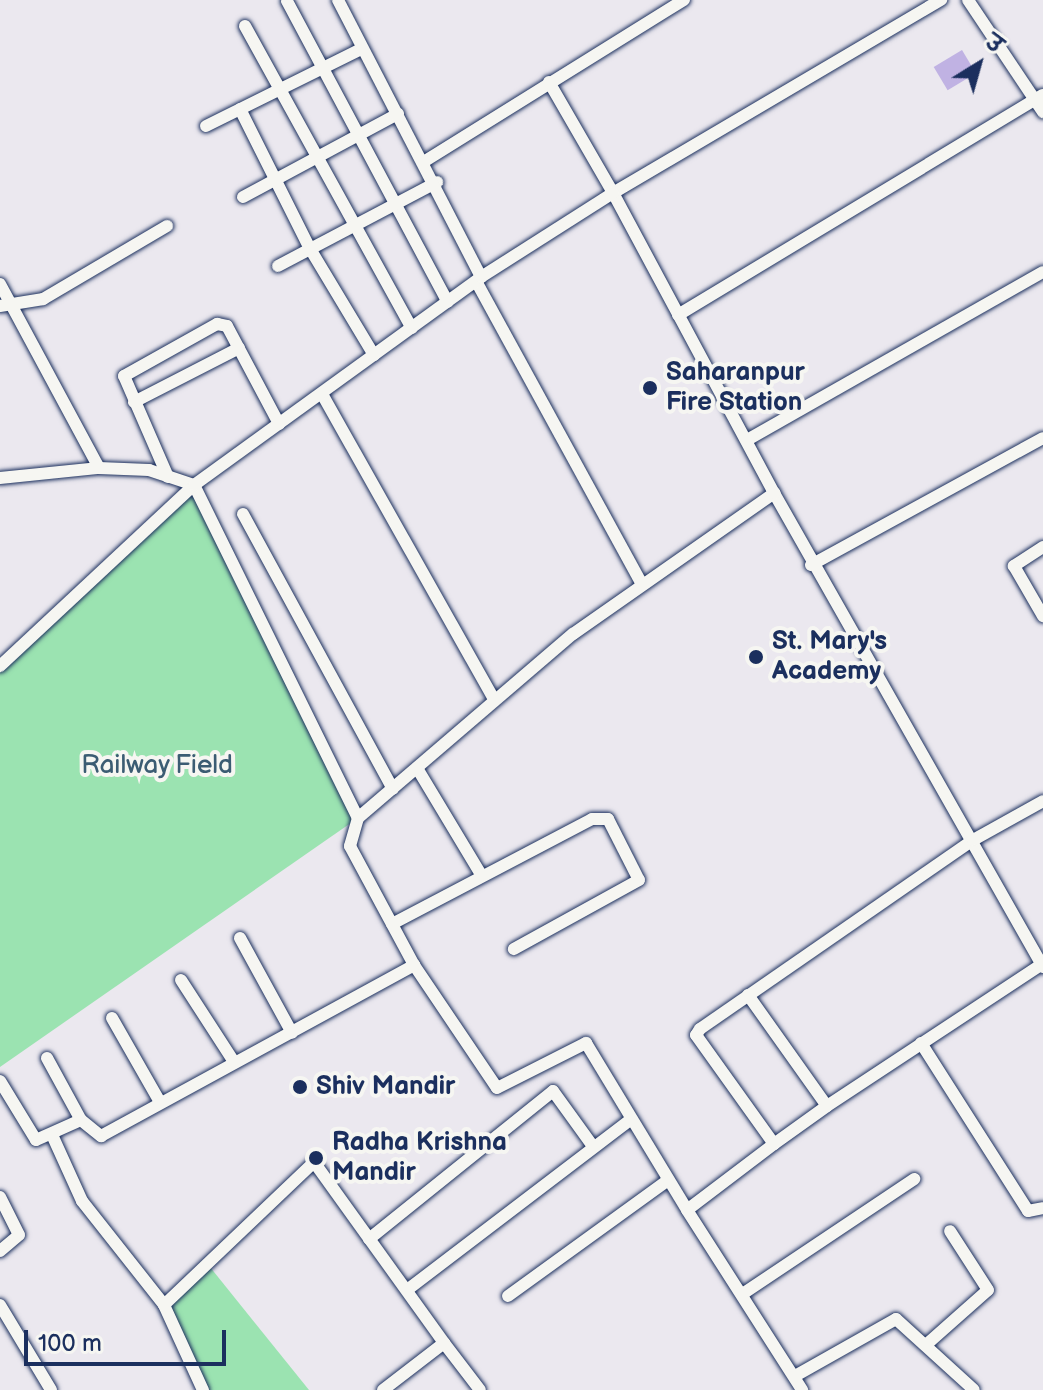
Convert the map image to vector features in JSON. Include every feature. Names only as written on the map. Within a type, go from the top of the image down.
[{"type":"street","points":[[338,0],[361,49],[437,182],[479,280],[642,585]]},
{"type":"street","points":[[425,161],[684,0]]},
{"type":"street","points":[[0,666],[194,485],[479,280],[613,193],[941,0]]},
{"type":"street","points":[[968,0],[1039,97],[1043,112]]},
{"type":"street","points":[[287,1],[391,203],[448,302]]},
{"type":"street","points":[[245,26],[351,225],[412,328]]},
{"type":"street","points":[[206,126],[278,86],[361,49]]},
{"type":"street","points":[[549,82],[747,440],[811,565],[973,840],[1042,966],[827,1106],[687,1210]]},
{"type":"street","points":[[678,315],[1039,97]]},
{"type":"street","points":[[240,109],[309,247],[374,355]]},
{"type":"street","points":[[243,197],[398,114]]},
{"type":"street","points":[[278,266],[391,203],[437,182]]},
{"type":"street","points":[[5,306],[43,299],[167,226]]},
{"type":"street","points":[[747,440],[1043,272]]},
{"type":"street","points":[[0,284],[5,306],[99,468]]},
{"type":"street","points":[[168,477],[134,402],[128,370],[221,323],[239,348],[279,424]]},
{"type":"street","points":[[134,402],[239,348]]},
{"type":"street","points":[[322,394],[494,699]]},
{"type":"street","points":[[811,565],[1043,438]]},
{"type":"street","points":[[0,478],[99,468],[168,477],[194,485],[358,818]]},
{"type":"street","points":[[774,493],[642,585],[494,699],[358,818],[350,846],[414,965],[497,1088],[586,1043],[630,1120],[744,1293],[802,1390]]},
{"type":"street","points":[[243,514],[393,789]]},
{"type":"street","points":[[1043,547],[1014,566],[1043,616]]},
{"type":"street","points":[[417,768],[482,876]]},
{"type":"street","points":[[774,1144],[696,1035],[748,995],[973,840],[1043,801]]},
{"type":"street","points":[[392,924],[603,816],[639,874],[636,883],[514,949]]},
{"type":"street","points":[[240,938],[292,1033]]},
{"type":"street","points":[[47,1058],[81,1120],[101,1136],[414,965]]},
{"type":"street","points":[[181,980],[234,1062]]},
{"type":"street","points":[[748,995],[827,1106]]},
{"type":"street","points":[[112,1018],[160,1102]]},
{"type":"street","points":[[921,1043],[1028,1211],[1043,1208]]},
{"type":"street","points":[[0,1081],[33,1138],[53,1137],[81,1120]]},
{"type":"street","points":[[369,1239],[553,1091],[592,1145]]},
{"type":"street","points":[[407,1290],[592,1145],[630,1120]]},
{"type":"street","points":[[53,1137],[82,1201],[164,1305],[203,1390]]},
{"type":"street","points":[[164,1305],[314,1162],[480,1390]]},
{"type":"street","points":[[744,1293],[914,1179]]},
{"type":"street","points":[[508,1296],[668,1180]]},
{"type":"street","points":[[0,1197],[19,1235],[0,1251]]},
{"type":"street","points":[[927,1344],[988,1290],[950,1231]]},
{"type":"street","points":[[0,1305],[51,1390]]},
{"type":"street","points":[[795,1376],[893,1319],[927,1344],[974,1390]]},
{"type":"street","points":[[383,1390],[444,1343]]},
{"type":"green space","name":"Railway Field","points":[[194,485],[358,818],[0,1067],[0,667]]},
{"type":"green space","points":[[210,1267],[309,1390],[209,1390],[164,1305]]},
{"type":"building","points":[[962,50],[976,73],[948,90],[934,67]]},
{"type":"place","name":"Saharanpur Fire Station","points":[[650,388]]},
{"type":"place","name":"St. Mary's Academy","points":[[756,657]]},
{"type":"place","name":"Shiv Mandir","points":[[300,1087]]},
{"type":"place","name":"Radha Krishna Mandir","points":[[316,1158]]}]
